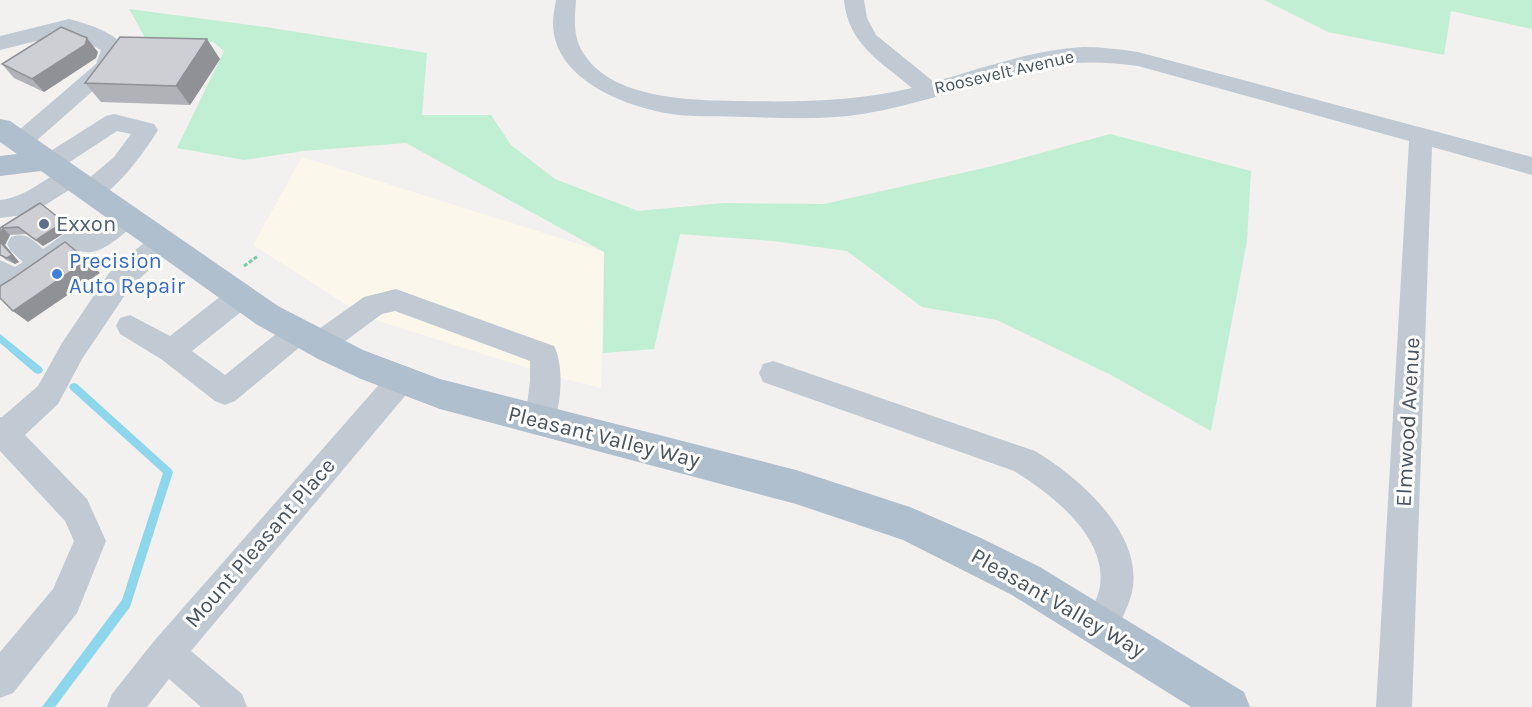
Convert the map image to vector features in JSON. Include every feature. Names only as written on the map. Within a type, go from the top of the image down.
[{"type":"main road","name":"Pleasant Valley Way","points":[[10,135],[241,296],[308,339],[400,381],[540,421],[796,487],[853,504],[968,551],[1026,581],[1101,625],[1229,707]]},
{"type":"main road","points":[[0,166],[64,173]]},
{"type":"street","name":"Roosevelt Avenue","points":[[566,0],[563,12],[566,37],[574,58],[594,77],[625,94],[652,103],[677,107],[815,111],[861,106],[1052,58],[1105,55],[1138,59],[1532,166]]},
{"type":"street","points":[[854,0],[856,18],[867,39],[928,89]]},
{"type":"street","points":[[0,43],[69,26],[84,30],[113,47],[109,62],[104,69],[10,135]]},
{"type":"street","name":"Elmwood Avenue","points":[[1394,707],[1421,136]]},
{"type":"street","points":[[20,210],[64,173]]},
{"type":"street","points":[[0,270],[14,282],[42,263],[83,246],[128,216]]},
{"type":"street","points":[[9,235],[42,263]]},
{"type":"street","points":[[0,680],[65,601],[90,541],[76,510],[3,432],[48,395],[72,351],[119,280],[163,241]]},
{"type":"street","points":[[171,351],[241,296]]},
{"type":"street","points":[[130,326],[171,351],[225,392],[308,339],[374,305],[396,300],[544,354],[540,421]]},
{"type":"street","points":[[773,373],[1024,461],[1056,482],[1085,510],[1112,550],[1118,584],[1101,625]]},
{"type":"street","name":"Mount Pleasant Place","points":[[125,707],[166,653],[400,381]]},
{"type":"street","points":[[166,653],[229,707]]},
{"type":"shaded area","points":[[302,157],[604,252],[601,388],[550,375],[366,317],[253,245]]},
{"type":"green space","points":[[1264,0],[1532,0],[1532,29],[1451,11],[1444,55],[1328,32]]},
{"type":"green space","points":[[129,9],[272,28],[427,53],[422,115],[491,115],[511,145],[555,179],[638,211],[724,203],[824,204],[993,166],[1110,134],[1251,171],[1247,241],[1211,431],[1111,375],[997,320],[922,307],[847,251],[773,241],[680,234],[654,349],[603,353],[604,252],[406,143],[303,151],[244,160],[177,148],[224,51],[213,42],[147,41]]},
{"type":"building","points":[[61,27],[87,38],[85,45],[32,79],[2,64]]},
{"type":"building","points":[[120,37],[207,39],[176,86],[85,83]]},
{"type":"building","points":[[40,203],[64,222],[36,240],[18,227],[3,228],[0,234],[0,228]]},
{"type":"building","points":[[0,242],[12,255],[7,258],[0,255]]},
{"type":"building","points":[[65,242],[87,260],[13,311],[0,298],[0,286]]},
{"type":"waterway","points":[[0,338],[38,370]]},
{"type":"waterway","points":[[48,707],[126,603],[168,472],[74,387]]},
{"type":"place","name":"Exxon","points":[[44,224]]},
{"type":"place","name":"Precision Auto Repair","points":[[57,274]]}]
